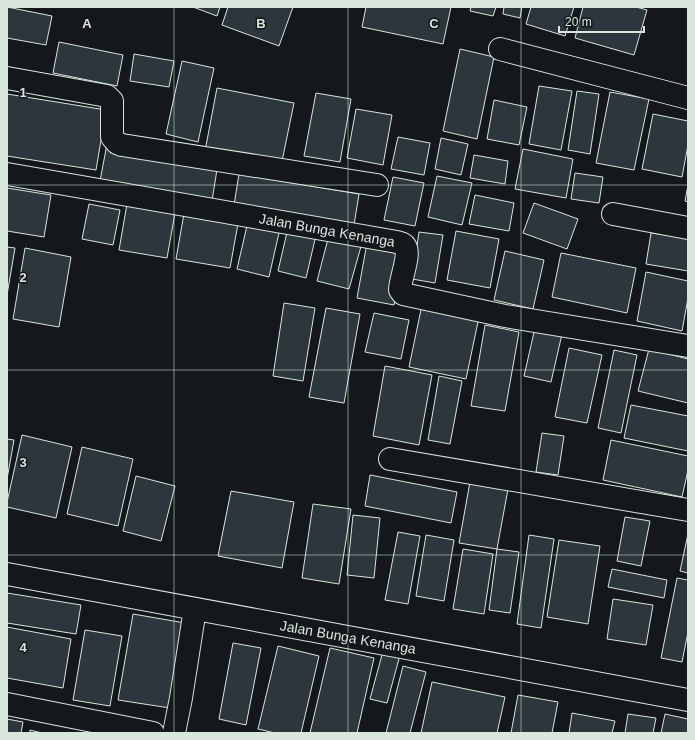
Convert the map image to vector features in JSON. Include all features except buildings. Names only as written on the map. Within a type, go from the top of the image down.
[{"type":"street","points":[[500,49],[688,98]]},
{"type":"street","points":[[7,78],[107,96],[112,101],[112,136],[117,143],[122,145],[377,185]]},
{"type":"street","name":"Jalan Bunga Kenanga","points":[[7,174],[397,242],[403,244],[406,248],[407,254],[400,284],[400,290],[403,294],[505,316],[688,346]]},
{"type":"street","points":[[613,214],[688,228]]},
{"type":"street","points":[[390,459],[688,510]]},
{"type":"street","name":"Jalan Bunga Kenanga","points":[[7,574],[688,700]]},
{"type":"street","points":[[174,733],[195,609]]},
{"type":"street","points":[[7,704],[153,733]]}]
